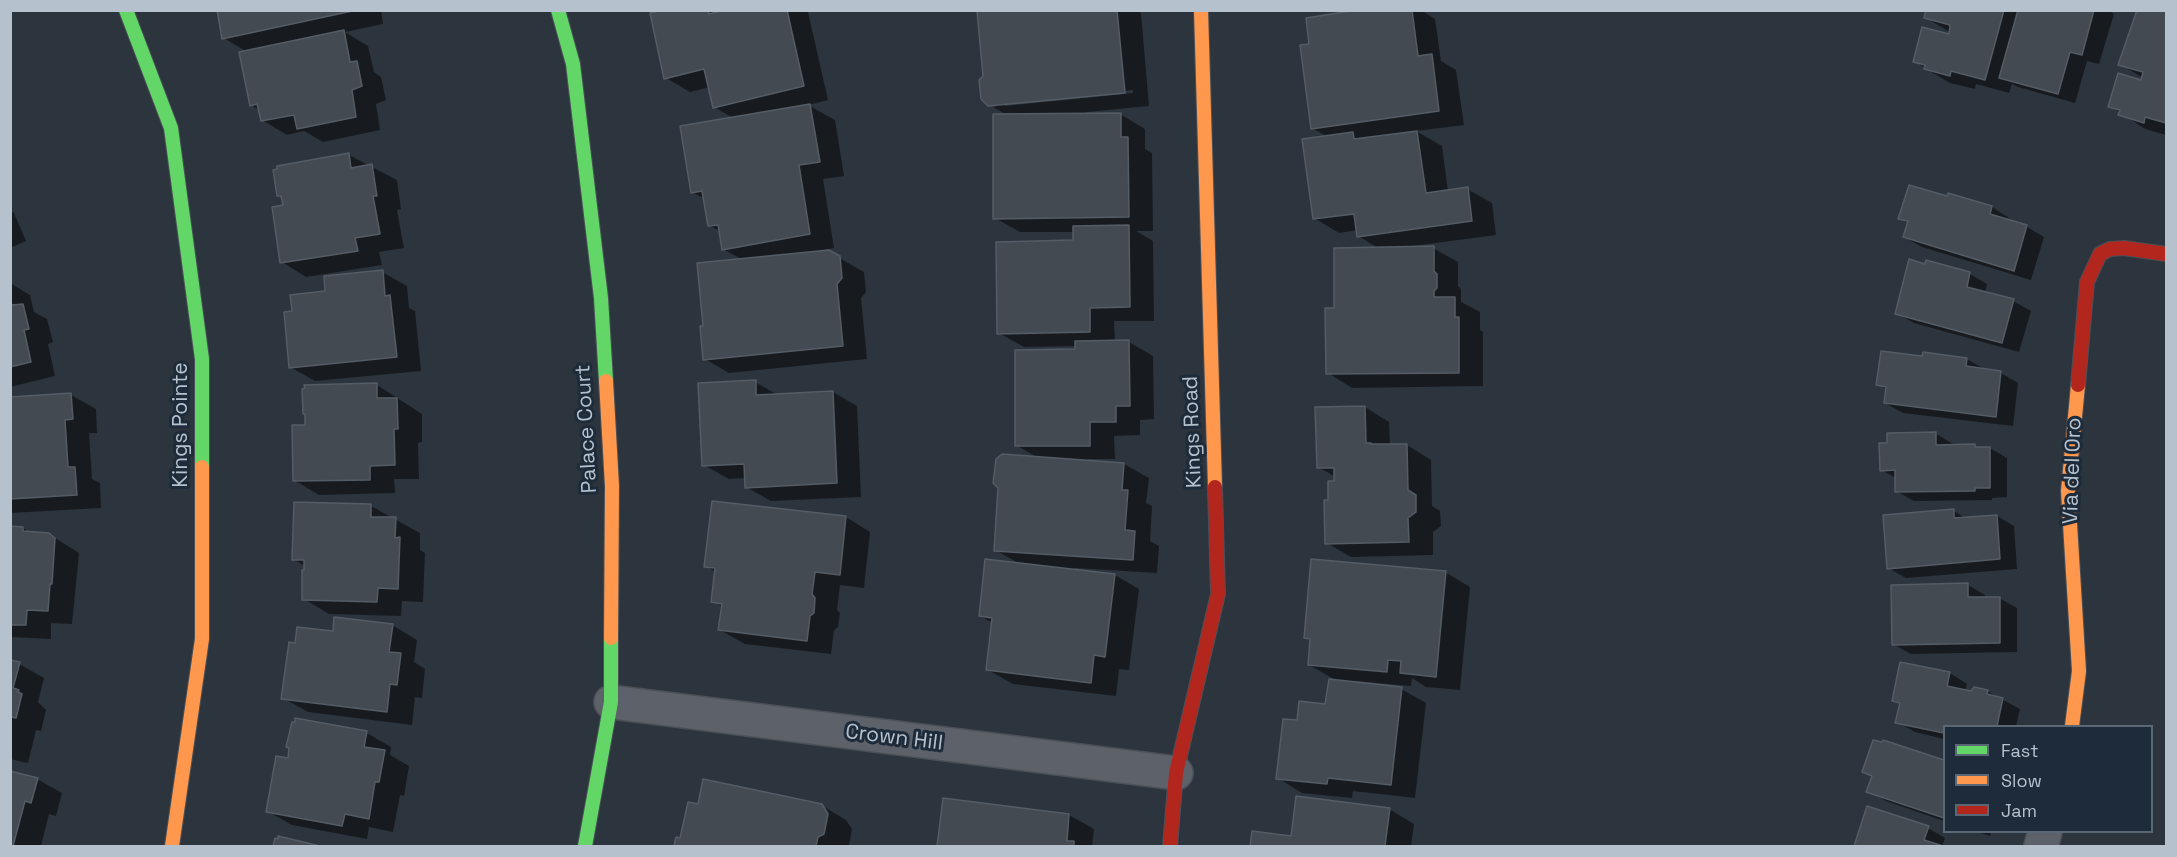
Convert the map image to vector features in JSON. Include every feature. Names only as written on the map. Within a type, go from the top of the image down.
[{"type":"street","name":"Kings Pointe","points":[[126,10],[171,129],[202,359],[202,639],[172,846]]},
{"type":"street","name":"Palace Court","points":[[558,10],[573,64],[601,298],[612,486],[611,702],[585,846]]},
{"type":"street","name":"Kings Road","points":[[1170,846],[1176,773],[1218,594],[1201,10]]},
{"type":"street","name":"Via del Oro","points":[[2072,725],[2079,671],[2068,490],[2087,282],[2100,254],[2110,249],[2124,248],[2166,254]]},
{"type":"street","name":"Crown Hill","points":[[611,702],[1176,773]]},
{"type":"building","points":[[217,10],[357,10],[222,39]]},
{"type":"building","points":[[662,10],[708,10],[709,14],[724,10],[787,10],[804,86],[713,108],[704,69],[664,79],[650,13]]},
{"type":"building","points":[[1117,10],[1125,93],[988,106],[981,99],[979,80],[983,76],[977,11]]},
{"type":"building","points":[[1357,10],[1412,10],[1418,56],[1432,54],[1439,111],[1311,129],[1300,45],[1309,44],[1306,18]]},
{"type":"building","points":[[1926,10],[2004,10],[1985,80],[1951,71],[1950,76],[1924,69],[1925,65],[1913,62],[1922,27],[1949,34],[1950,25],[1924,18]]},
{"type":"building","points":[[2018,10],[2094,10],[2082,55],[2070,52],[2058,94],[1999,78]]},
{"type":"building","points":[[2137,10],[2166,10],[2166,123],[2145,117],[2144,123],[2118,115],[2120,110],[2108,107],[2118,73],[2141,80],[2143,72],[2118,65]]},
{"type":"building","points":[[344,30],[350,62],[357,61],[362,86],[352,90],[356,117],[297,129],[294,115],[261,121],[257,104],[250,106],[239,52]]},
{"type":"building","points":[[810,104],[820,162],[799,165],[810,234],[722,250],[718,225],[708,226],[702,191],[691,193],[680,126]]},
{"type":"building","points":[[1121,113],[1121,137],[1128,137],[1129,217],[993,219],[993,114]]},
{"type":"building","points":[[1417,131],[1426,193],[1468,187],[1472,221],[1357,237],[1354,214],[1313,219],[1302,139],[1353,132],[1354,139]]},
{"type":"building","points":[[349,153],[351,168],[372,164],[377,196],[373,196],[380,234],[355,238],[358,251],[280,263],[272,207],[283,205],[281,196],[277,196],[273,170],[277,169],[277,166]]},
{"type":"building","points":[[1909,185],[1947,196],[1948,193],[1992,206],[1990,214],[2027,225],[2014,271],[1903,237],[1908,221],[1898,219]]},
{"type":"building","points":[[1129,225],[1130,307],[1090,308],[1090,332],[997,334],[996,242],[1073,240],[1073,226]]},
{"type":"building","points":[[1434,246],[1437,288],[1434,291],[1434,297],[1455,297],[1455,317],[1459,317],[1459,373],[1326,374],[1325,308],[1334,308],[1334,248]]},
{"type":"building","points":[[829,250],[840,256],[842,278],[837,284],[843,346],[703,360],[700,326],[703,326],[697,263]]},
{"type":"building","points":[[1909,259],[1925,264],[1926,260],[1970,272],[1967,287],[2014,299],[2002,343],[1895,314]]},
{"type":"building","points":[[383,270],[385,296],[390,295],[397,357],[289,368],[284,312],[292,311],[290,295],[325,291],[324,276]]},
{"type":"building","points":[[10,300],[12,305],[23,304],[29,329],[24,330],[31,362],[10,367]]},
{"type":"building","points":[[1129,340],[1130,406],[1116,406],[1116,422],[1090,422],[1090,446],[1015,446],[1015,350],[1075,349],[1075,341]]},
{"type":"building","points":[[1881,351],[1922,356],[1923,352],[1967,358],[1966,366],[2001,371],[1996,417],[1884,403],[1886,387],[1876,385]]},
{"type":"building","points":[[756,380],[756,395],[833,391],[837,483],[745,488],[744,464],[702,466],[698,383]]},
{"type":"building","points":[[377,383],[377,398],[397,398],[398,429],[394,429],[395,465],[370,466],[370,480],[293,481],[292,425],[305,425],[302,389],[305,388],[304,385]]},
{"type":"building","points":[[71,393],[73,419],[65,420],[68,467],[75,467],[77,495],[10,499],[10,397]]},
{"type":"building","points":[[1365,406],[1366,443],[1407,444],[1408,490],[1416,495],[1416,512],[1408,518],[1409,542],[1325,544],[1324,500],[1328,500],[1328,481],[1334,481],[1334,468],[1317,468],[1315,407]]},
{"type":"building","points":[[1936,432],[1936,445],[1975,444],[1975,447],[1990,447],[1990,488],[1975,488],[1975,491],[1895,492],[1895,470],[1880,471],[1879,443],[1887,443],[1887,433]]},
{"type":"building","points":[[1002,454],[1124,463],[1122,490],[1128,490],[1125,530],[1135,531],[1133,560],[994,551],[998,488],[993,483],[996,459]]},
{"type":"building","points":[[712,501],[846,516],[840,575],[815,572],[812,594],[815,598],[814,613],[810,616],[807,641],[718,630],[722,604],[711,602],[715,568],[704,567]]},
{"type":"building","points":[[294,502],[371,504],[371,517],[396,517],[395,538],[400,537],[398,589],[378,588],[377,602],[302,600],[304,560],[292,560]]},
{"type":"building","points":[[1954,509],[1954,518],[1997,515],[2000,559],[1887,569],[1883,515]]},
{"type":"building","points":[[10,526],[23,527],[23,531],[49,533],[55,538],[48,611],[27,610],[26,625],[10,625]]},
{"type":"building","points":[[985,559],[1115,574],[1105,657],[1094,655],[1091,683],[986,670],[992,618],[979,616]]},
{"type":"building","points":[[1311,559],[1446,571],[1436,677],[1400,673],[1401,661],[1388,660],[1387,672],[1308,665],[1310,639],[1304,638]]},
{"type":"building","points":[[1968,583],[1968,597],[2000,597],[2000,643],[1892,645],[1891,585]]},
{"type":"building","points":[[334,617],[393,624],[389,652],[401,653],[397,685],[390,684],[387,712],[281,699],[289,642],[295,643],[297,627],[333,631]]},
{"type":"building","points":[[10,660],[20,662],[13,688],[22,694],[16,718],[11,717],[10,720]]},
{"type":"building","points":[[1900,662],[1950,672],[1947,686],[1971,691],[1974,687],[1988,690],[1987,694],[2003,698],[1997,725],[1943,725],[1943,733],[1895,723],[1900,703],[1892,701]]},
{"type":"building","points":[[1329,679],[1402,687],[1391,785],[1328,778],[1327,784],[1276,779],[1283,719],[1297,720],[1299,701],[1325,704]]},
{"type":"building","points":[[295,718],[367,731],[364,747],[385,750],[379,782],[375,782],[369,819],[345,814],[342,826],[266,812],[276,756],[288,758],[289,748],[286,747]]},
{"type":"building","points":[[1873,740],[1882,742],[1883,740],[1943,760],[1943,818],[1866,792],[1872,776],[1862,772]]},
{"type":"building","points":[[10,771],[38,778],[31,803],[25,801],[13,846],[10,846]]},
{"type":"building","points":[[703,779],[822,804],[828,814],[824,834],[818,837],[816,846],[674,846],[676,837],[680,838],[688,802],[698,804]]},
{"type":"building","points":[[1296,796],[1390,808],[1385,846],[1250,846],[1252,831],[1291,836]]},
{"type":"building","points":[[943,798],[1069,814],[1067,841],[1074,841],[1074,846],[937,846]]},
{"type":"building","points":[[1867,806],[1929,826],[1924,840],[1943,846],[1854,846]]},
{"type":"building","points":[[278,836],[320,846],[273,846]]},
{"type":"traffic: fast","points":[[126,10],[171,128],[202,359],[202,467]]},
{"type":"traffic: fast","points":[[558,10],[573,64],[601,298],[606,381]]},
{"type":"traffic: fast","points":[[585,846],[611,702],[611,638]]},
{"type":"traffic: slow","points":[[1201,10],[1215,487]]},
{"type":"traffic: slow","points":[[606,381],[612,486],[611,638]]},
{"type":"traffic: slow","points":[[2072,725],[2079,671],[2068,491],[2078,385]]},
{"type":"traffic: slow","points":[[172,846],[202,639],[202,467]]},
{"type":"traffic: jam","points":[[2078,385],[2087,282],[2100,254],[2110,249],[2124,248],[2166,254]]},
{"type":"traffic: jam","points":[[1170,846],[1176,773],[1218,594],[1215,487]]}]
